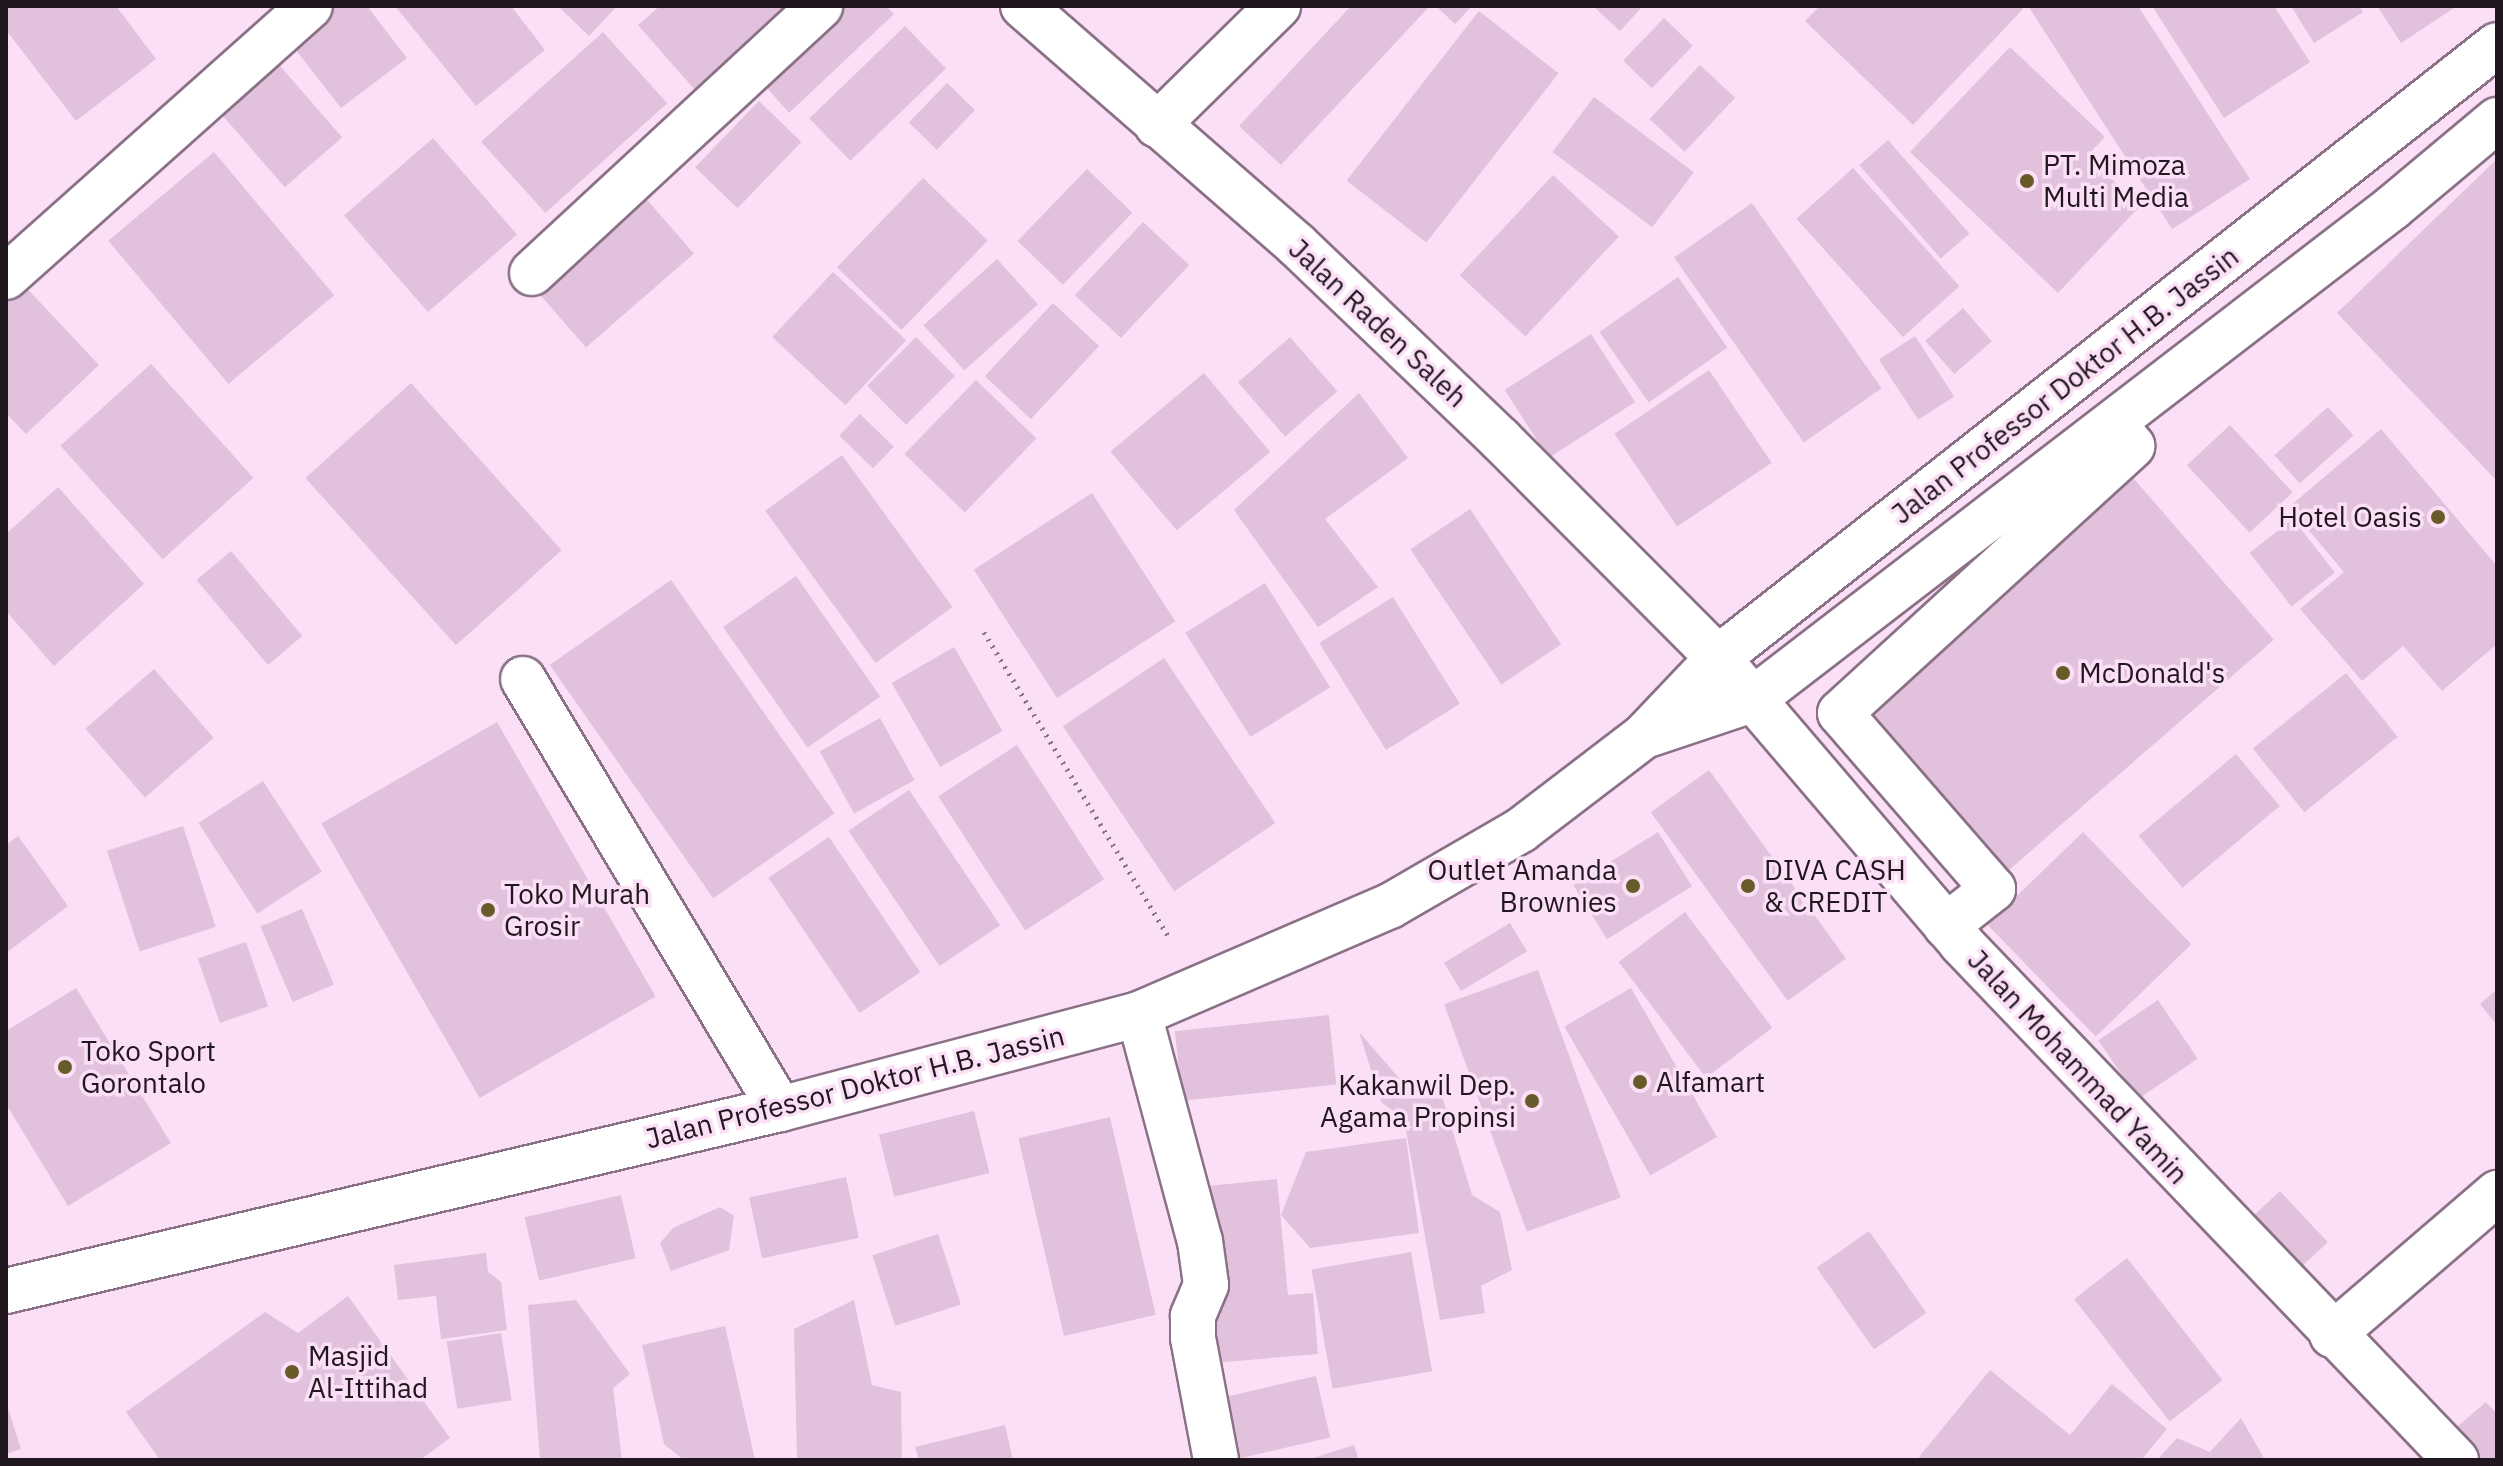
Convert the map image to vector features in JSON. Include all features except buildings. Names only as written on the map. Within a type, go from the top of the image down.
[{"type":"main road","points":[[6,277],[310,6]]},
{"type":"main road","points":[[532,273],[820,6]]},
{"type":"main road","name":"Jalan Raden Saleh","points":[[1023,6],[1297,245],[1500,439],[1718,658]]},
{"type":"main road","points":[[1157,125],[1278,6]]},
{"type":"main road","name":"Jalan Professor Doktor H.B. Jassin","points":[[6,1291],[780,1109],[1139,1014],[1201,990],[1390,906],[1521,830],[1644,736],[1718,658],[2497,45]]},
{"type":"main road","name":"Jalan Professor Doktor H.B. Jassin","points":[[1644,736],[1752,700],[2393,207],[2497,120]]},
{"type":"main road","points":[[1946,926],[1993,889],[1840,713],[2132,446],[2114,423]]},
{"type":"main road","name":"Jalan Mohammad Yamin","points":[[1718,658],[1946,926],[2332,1335],[2456,1460]]},
{"type":"main road","points":[[523,679],[780,1109]]},
{"type":"main road","points":[[1139,1014],[1200,1241],[1206,1285],[1193,1316],[1193,1338],[1216,1460]]},
{"type":"main road","points":[[2332,1335],[2497,1193]]},
{"type":"path","points":[[984,632],[1201,990]]},
{"type":"place","name":"PT. Mimoza Multi Media","points":[[2027,181]]},
{"type":"place","name":"Hotel Oasis","points":[[2438,517]]},
{"type":"place","name":"McDonald's","points":[[2063,673]]},
{"type":"place","name":"Outlet Amanda Brownies","points":[[1633,886]]},
{"type":"place","name":"DIVA CASH & CREDIT","points":[[1748,886]]},
{"type":"place","name":"Toko Murah Grosir","points":[[488,910]]},
{"type":"place","name":"Toko Sport Gorontalo","points":[[65,1067]]},
{"type":"place","name":"Alfamart","points":[[1640,1082]]},
{"type":"place","name":"Kakanwil Dep. Agama Propinsi","points":[[1532,1101]]},
{"type":"place","name":"Masjid Al-Ittihad","points":[[292,1372]]}]
